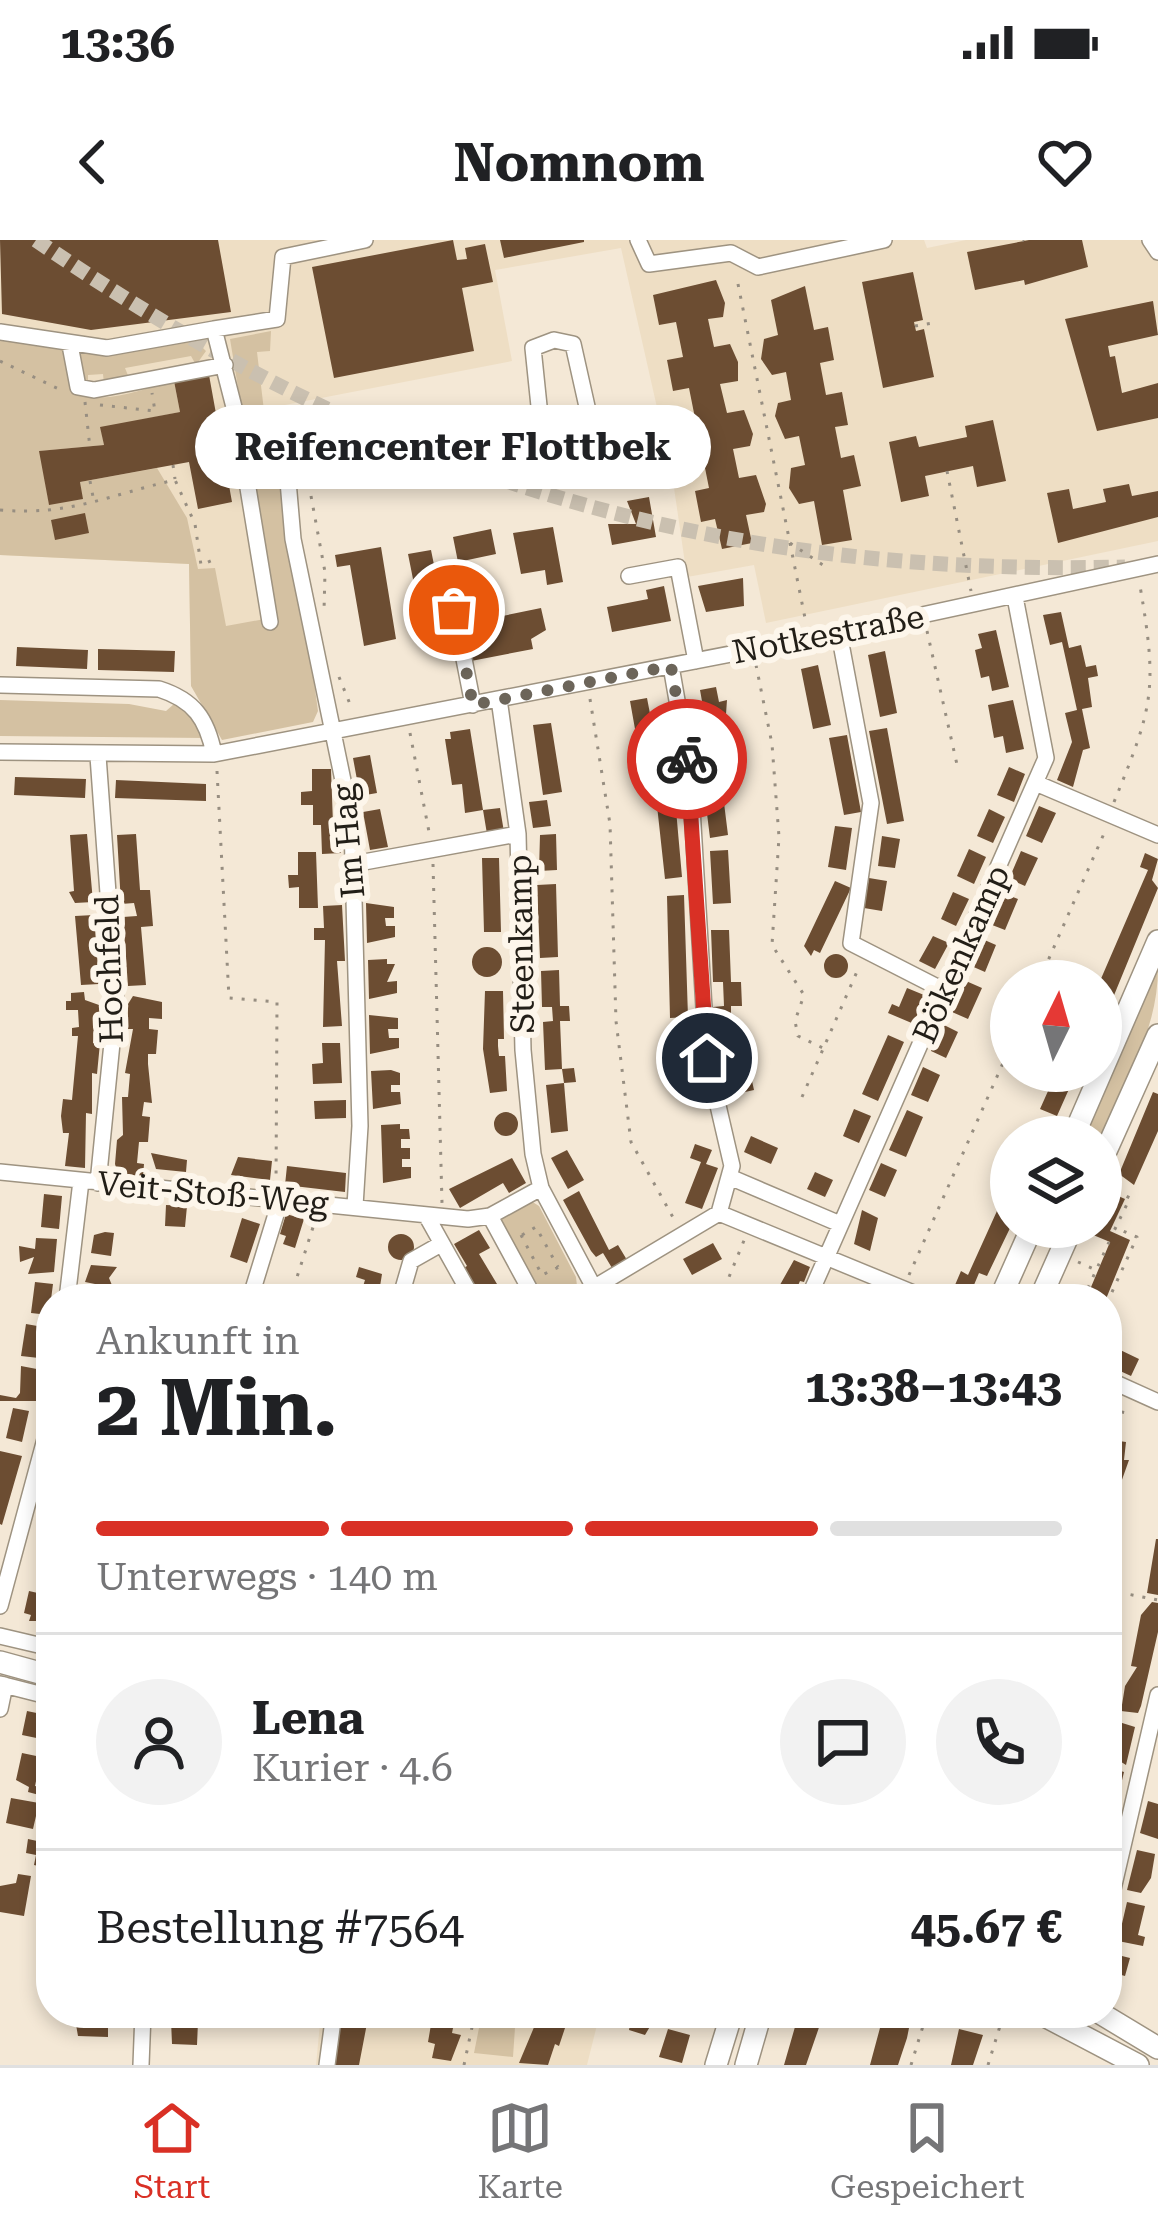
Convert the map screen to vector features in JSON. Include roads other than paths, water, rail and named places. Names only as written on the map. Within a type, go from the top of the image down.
[{"type":"main road","points":[[1082,1116],[1158,940]]},
{"type":"main road","points":[[1122,1116],[1158,1035]]},
{"type":"main road","points":[[1007,1284],[1023,1248]]},
{"type":"main road","points":[[1047,1284],[1063,1248]]},
{"type":"main road","points":[[0,1662],[36,1672]]},
{"type":"main road","points":[[1122,2026],[1158,2048]]},
{"type":"main road","points":[[716,2065],[727,2028]]},
{"type":"main road","points":[[746,2065],[757,2028]]},
{"type":"main road","points":[[1068,2028],[1138,2065]]},
{"type":"street","points":[[0,332],[107,348],[277,320],[283,256],[316,245],[365,240]]},
{"type":"street","points":[[638,240],[642,257],[658,266],[731,253],[758,267],[884,240]]},
{"type":"street","points":[[1150,240],[1158,252]]},
{"type":"street","points":[[214,329],[225,364],[270,622]]},
{"type":"street","points":[[554,340],[574,344],[590,420],[584,426],[542,435],[533,348],[554,340]]},
{"type":"street","points":[[70,345],[78,387],[94,390],[225,364]]},
{"type":"street","name":"Im Hag","points":[[355,1206],[360,1126],[352,824],[293,539],[288,481],[542,435]]},
{"type":"street","name":"Notkestraße","points":[[0,752],[216,762],[333,733],[1015,597],[1158,564]]},
{"type":"street","points":[[629,576],[678,567],[696,661]]},
{"type":"street","points":[[447,572],[473,705]]},
{"type":"street","name":"Bökenkamp","points":[[814,1284],[1046,758],[1015,597]]},
{"type":"street","points":[[839,633],[870,789],[850,935],[855,950],[945,991]]},
{"type":"street","points":[[612,1284],[719,1213],[733,1178],[707,1058],[690,776],[671,666]]},
{"type":"street","points":[[0,685],[159,688],[178,695],[202,716],[216,762]]},
{"type":"street","name":"Steenkamp","points":[[499,699],[518,834],[523,1050],[541,1188],[592,1284]]},
{"type":"street","name":"Hochfeld","points":[[70,1284],[116,1004],[98,756]]},
{"type":"street","points":[[1038,784],[1158,835]]},
{"type":"street","points":[[352,865],[518,834]]},
{"type":"street","name":"Veit-Stoß-Weg","points":[[0,1172],[434,1216]]},
{"type":"street","points":[[733,1178],[840,1224]]},
{"type":"street","points":[[464,1284],[441,1244],[434,1216],[490,1216],[541,1188]]},
{"type":"street","points":[[254,1284],[278,1198]]},
{"type":"street","points":[[719,1213],[894,1284]]},
{"type":"street","points":[[490,1216],[527,1284]]},
{"type":"street","points":[[404,1284],[411,1262],[441,1244]]},
{"type":"street","points":[[1122,1386],[1158,1402]]},
{"type":"street","points":[[0,1606],[36,1473]]},
{"type":"street","points":[[0,1636],[36,1644]]},
{"type":"street","points":[[0,1709],[3,1684],[36,1693]]},
{"type":"street","points":[[1122,1850],[1158,1695]]},
{"type":"street","points":[[142,2065],[143,2028]]},
{"type":"street","points":[[327,2065],[332,2028]]},
{"type":"tunnel","points":[[36,240],[164,322],[292,392],[421,450],[553,496],[688,530],[827,553],[973,566],[1125,567]]},
{"type":"place","name":"Reifencenter Flottbek","points":[[454,610]]}]
